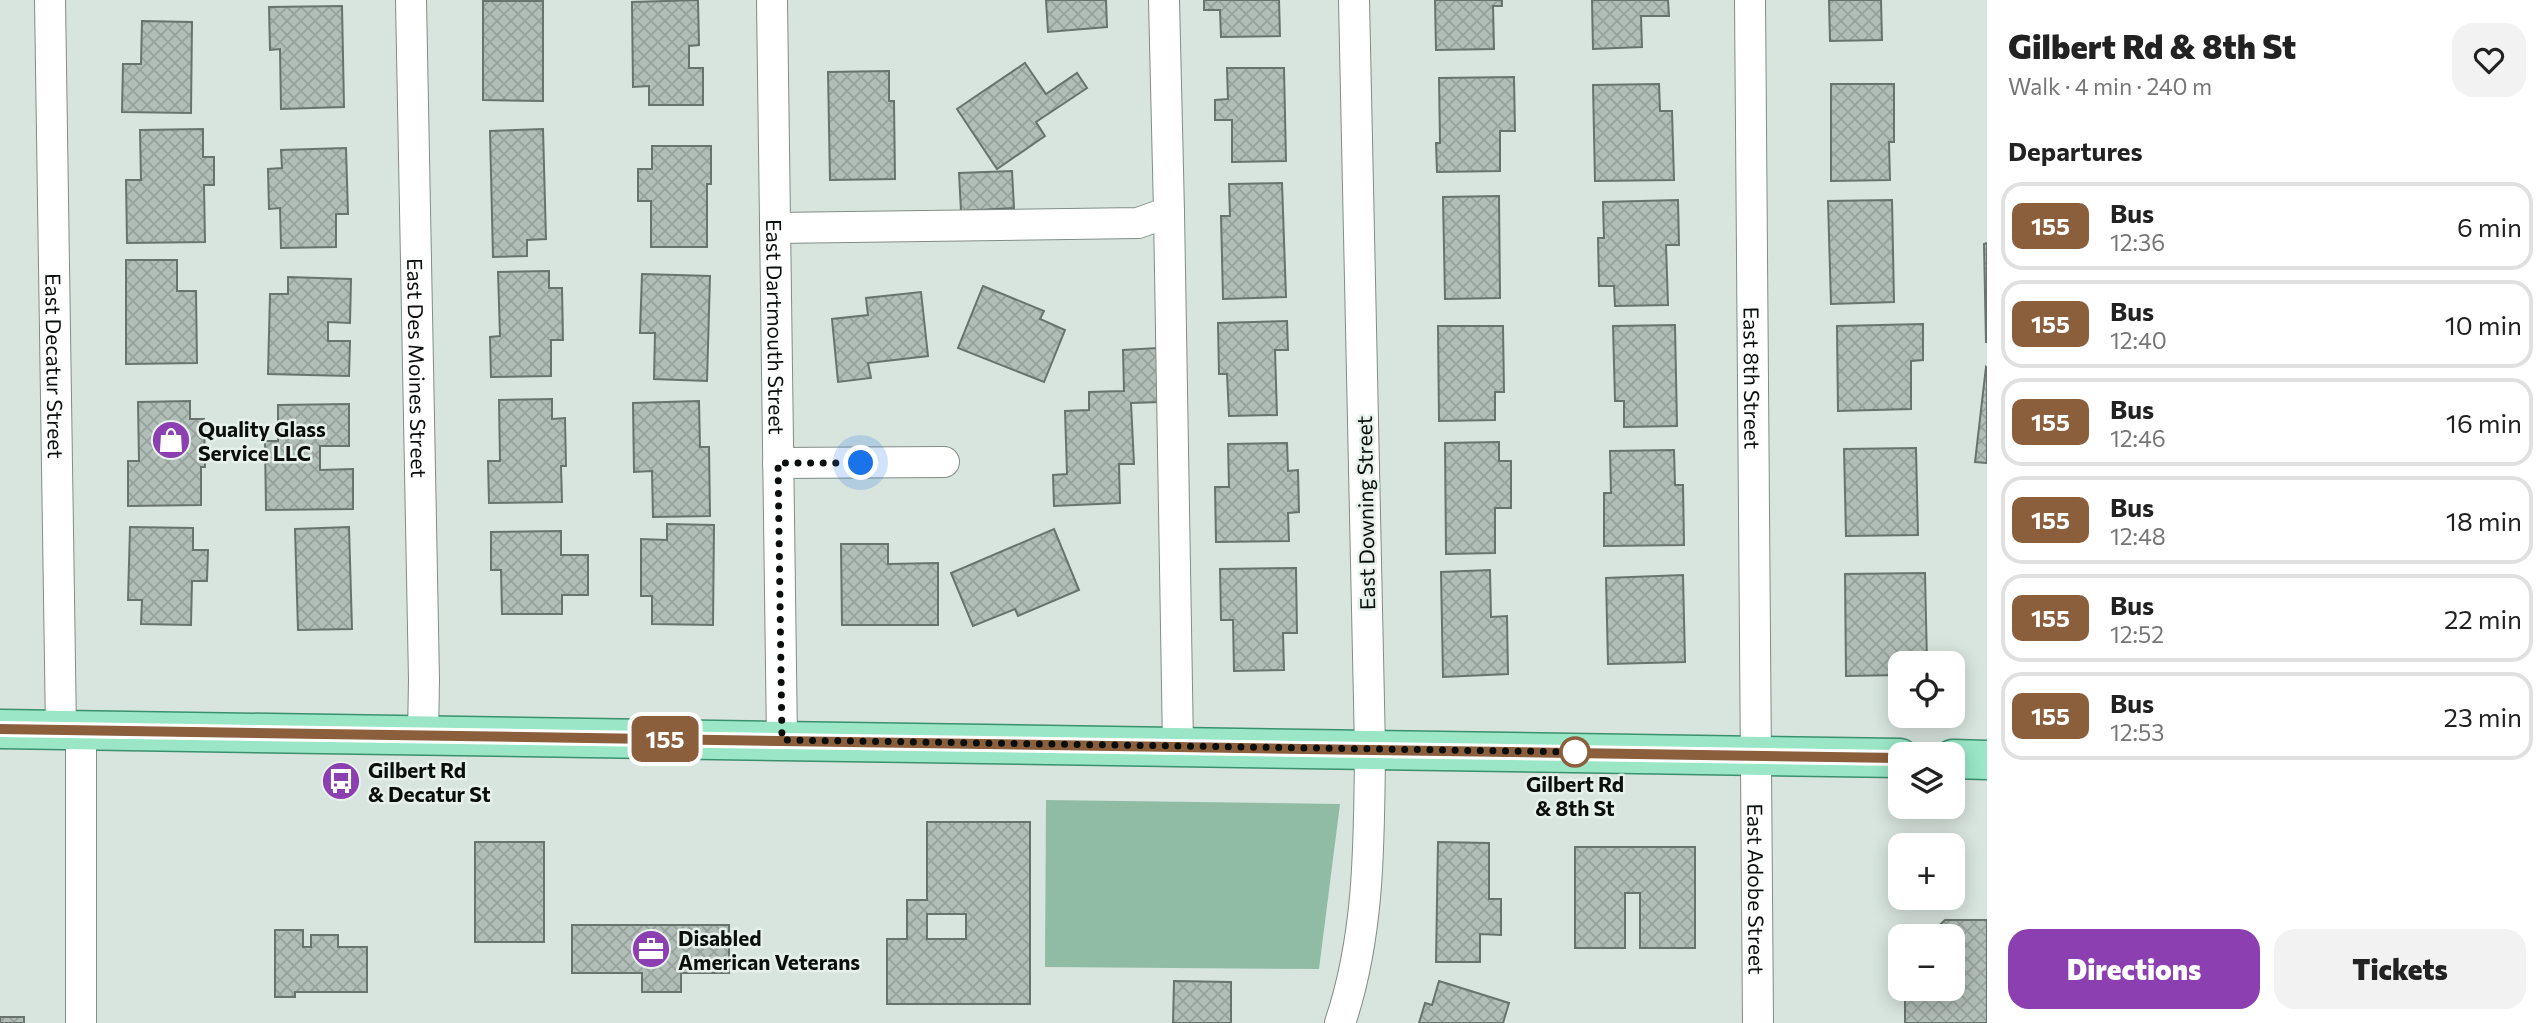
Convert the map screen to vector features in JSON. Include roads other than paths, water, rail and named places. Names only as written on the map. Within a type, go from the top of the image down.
[{"type":"main road","points":[[0,729],[1888,758]]},
{"type":"main road","points":[[1965,759],[1987,760]]},
{"type":"street","name":"East Decatur Street","points":[[50,0],[81,1023]]},
{"type":"street","name":"East Des Moines Street","points":[[411,0],[424,666],[423,735]]},
{"type":"street","name":"East Dartmouth Street","points":[[772,0],[782,740]]},
{"type":"street","points":[[1164,0],[1178,746]]},
{"type":"street","name":"East Downing Street","points":[[1340,1023],[1352,983],[1366,906],[1370,748],[1354,0]]},
{"type":"street","name":"East 8th Street","points":[[1751,0],[1756,756]]},
{"type":"street","points":[[775,228],[1138,223],[1169,212]]},
{"type":"street","points":[[778,463],[944,462]]},
{"type":"street","name":"East Adobe Street","points":[[1756,756],[1758,1023]]},
{"type":"place","name":"Quality Glass Service LLC","points":[[171,440]]},
{"type":"place","name":"Gilbert Rd & 8th St","points":[[1575,752]]},
{"type":"place","name":"Gilbert Rd & Decatur St","points":[[341,781]]},
{"type":"place","name":"Disabled American Veterans","points":[[651,949]]}]
